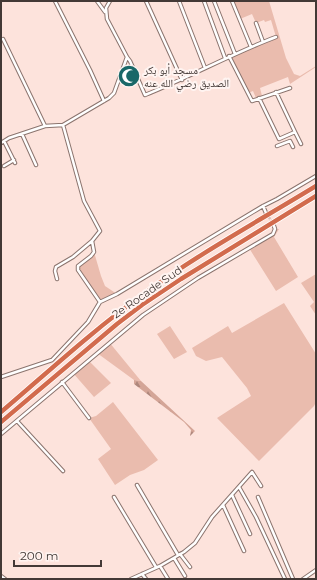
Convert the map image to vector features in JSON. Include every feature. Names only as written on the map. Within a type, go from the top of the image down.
[{"type":"highway","name":"2e Rocade Sud","points":[[1,412],[99,329],[141,296],[185,266],[316,186]]},
{"type":"highway","name":"2e Rocade Sud","points":[[1,422],[117,324],[142,305],[181,279],[316,196]]},
{"type":"street","points":[[55,1],[104,101]]},
{"type":"street","points":[[97,1],[106,13]]},
{"type":"street","points":[[110,1],[106,8],[107,19],[130,61],[146,95],[182,80],[228,56],[276,37]]},
{"type":"street","points":[[146,1],[182,80]]},
{"type":"street","points":[[179,1],[205,68]]},
{"type":"street","points":[[204,1],[224,58]]},
{"type":"street","points":[[214,1],[235,54]]},
{"type":"street","points":[[232,1],[250,47]]},
{"type":"street","points":[[256,23],[263,42]]},
{"type":"street","points":[[3,39],[45,126]]},
{"type":"street","points":[[228,56],[252,101],[290,88]]},
{"type":"street","points":[[4,166],[15,162],[2,142],[45,126],[63,125],[109,98],[114,93],[127,57]]},
{"type":"street","points":[[276,92],[301,144]]},
{"type":"street","points":[[259,98],[283,143]]},
{"type":"street","points":[[57,279],[55,271],[56,267],[73,257],[92,241],[100,231],[84,201],[63,125]]},
{"type":"street","points":[[281,138],[295,132]]},
{"type":"street","points":[[22,134],[36,165]]},
{"type":"street","points":[[277,146],[290,141],[293,147]]},
{"type":"street","points":[[1,377],[52,360],[88,322],[100,302],[117,294],[263,206],[277,200],[316,176]]},
{"type":"street","points":[[263,206],[266,213]]},
{"type":"street","points":[[1,434],[143,315],[198,278],[273,234],[275,229],[274,226]]},
{"type":"street","points":[[92,241],[94,252],[78,266],[78,270],[100,302]]},
{"type":"street","points":[[62,382],[89,418]]},
{"type":"street","points":[[17,421],[63,471]]},
{"type":"street","points":[[130,579],[160,566],[195,543],[212,518],[252,472],[262,486]]},
{"type":"street","points":[[137,485],[179,554],[190,567]]},
{"type":"street","points":[[239,487],[256,517],[285,579]]},
{"type":"street","points":[[232,495],[250,534]]},
{"type":"street","points":[[114,497],[156,567]]},
{"type":"street","points":[[258,497],[294,579]]},
{"type":"street","points":[[223,505],[244,551]]},
{"type":"street","points":[[174,558],[185,576]]},
{"type":"street","points":[[160,566],[168,579]]},
{"type":"street","points":[[303,579],[316,570]]},
{"type":"street","points":[[142,574],[146,579]]},
{"type":"street","points":[[1,576],[5,579]]},
{"type":"shaded area","points":[[232,1],[269,1],[286,58],[294,74],[300,76],[316,67],[290,84],[288,77],[260,88],[262,96],[256,98],[253,91],[248,93],[229,56],[276,37],[271,20],[265,22],[264,20],[256,23],[252,14],[240,19]]},
{"type":"shaded area","points":[[275,229],[279,229],[274,237],[298,277],[276,291],[249,248],[273,234]]},
{"type":"shaded area","points":[[94,252],[105,286],[117,294],[100,302],[78,270],[78,266]]},
{"type":"shaded area","points":[[316,274],[316,315],[310,306],[314,302],[301,283]]},
{"type":"shaded area","points":[[284,303],[316,354],[316,402],[314,406],[259,461],[217,418],[251,396],[247,388],[222,357],[206,361],[196,356],[192,348],[228,326],[232,333]]},
{"type":"shaded area","points":[[170,326],[187,352],[174,359],[157,334]]},
{"type":"shaded area","points":[[109,342],[141,381],[134,380],[97,353]]},
{"type":"shaded area","points":[[88,360],[111,383],[94,397],[73,373]]},
{"type":"shaded area","points":[[113,402],[158,460],[144,470],[130,475],[115,485],[98,459],[111,449],[89,418],[96,416]]},
{"type":"green space","points":[[134,380],[141,381],[195,431],[190,436],[191,430],[184,422],[134,384]]},
{"type":"tunnel","points":[[267,214],[273,224]]},
{"type":"place","name":"مسجد أبو بكر الصديق رضي الله عنه","points":[[129,76]]}]
